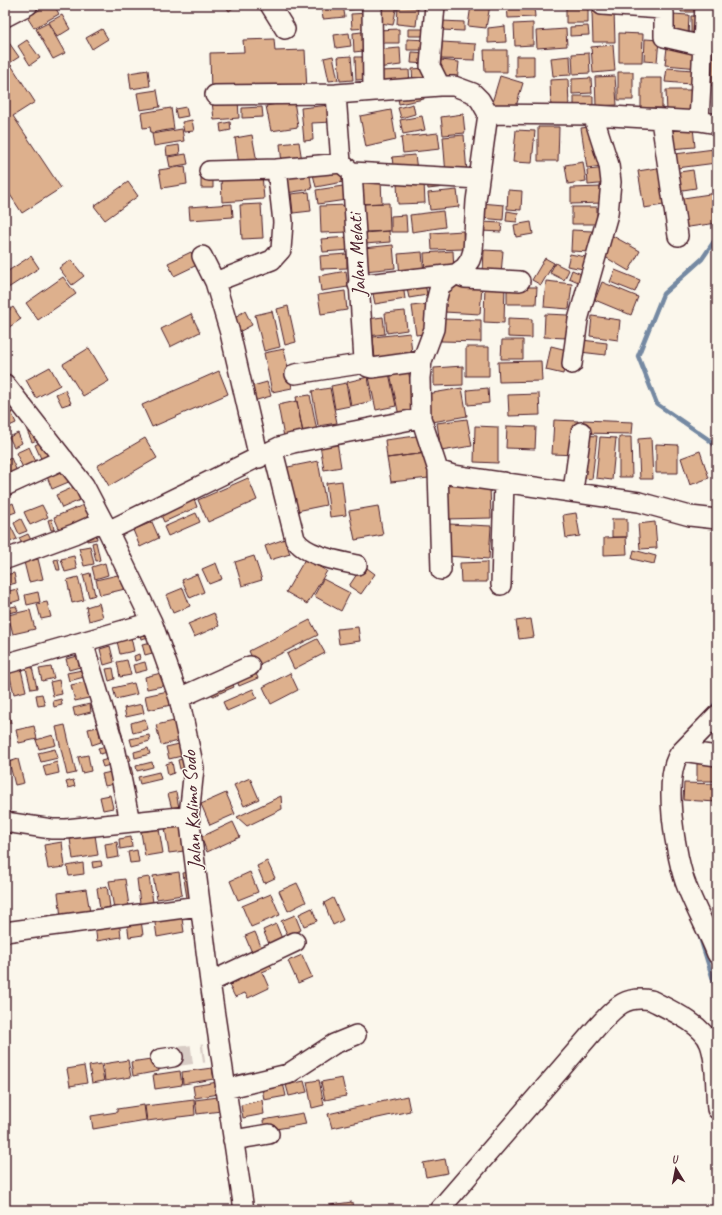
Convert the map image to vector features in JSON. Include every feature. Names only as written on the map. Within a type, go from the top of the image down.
[{"type":"street","points":[[5,17],[28,5]]},
{"type":"street","points":[[270,5],[285,29]]},
{"type":"street","points":[[372,5],[373,91]]},
{"type":"street","points":[[436,5],[430,66],[440,86]]},
{"type":"street","points":[[602,5],[662,9],[664,13],[664,37],[703,46]]},
{"type":"street","points":[[488,114],[593,115],[708,123],[703,46],[705,5]]},
{"type":"street","points":[[215,95],[336,94],[454,86],[473,94],[480,100],[488,114],[479,179],[473,251],[465,267],[440,286],[436,302],[434,329],[422,361],[420,378],[421,418],[438,470],[441,570]]},
{"type":"street","name":"Jalan Melati","points":[[336,94],[346,167],[364,357],[366,363]]},
{"type":"street","points":[[572,364],[578,320],[608,214],[612,182],[609,165],[593,115]]},
{"type":"street","points":[[661,120],[678,236]]},
{"type":"street","points":[[209,171],[346,167],[479,179]]},
{"type":"street","points":[[215,282],[272,260],[281,250],[283,222],[277,170]]},
{"type":"street","points":[[202,256],[215,282],[230,333],[276,450],[295,540],[300,547],[336,560],[357,565]]},
{"type":"street","points":[[358,285],[455,274],[464,278],[520,281]]},
{"type":"street","points":[[295,374],[366,363],[372,368],[422,361]]},
{"type":"street","name":"Jalan Kalimo Sodo","points":[[5,384],[12,404],[64,459],[84,485],[106,526],[152,622],[179,698],[194,768],[189,816],[199,906],[210,982],[212,1052],[225,1089],[244,1210]]},
{"type":"street","points":[[9,558],[74,534],[106,526],[276,450],[421,418]]},
{"type":"street","points":[[573,491],[581,432]]},
{"type":"street","points":[[5,486],[64,459]]},
{"type":"street","points":[[438,470],[447,474],[573,491],[639,502],[690,516],[717,519]]},
{"type":"street","points":[[501,585],[504,482]]},
{"type":"street","points":[[5,664],[152,622]]},
{"type":"street","points":[[83,642],[116,752],[130,822]]},
{"type":"street","points":[[179,698],[250,666]]},
{"type":"street","points":[[717,715],[675,760],[672,773],[671,796],[679,861],[687,886],[717,954]]},
{"type":"street","points":[[682,751],[717,756]]},
{"type":"street","points":[[5,822],[52,829],[66,829],[189,816]]},
{"type":"street","points":[[5,932],[199,906]]},
{"type":"street","points":[[210,982],[294,942]]},
{"type":"street","points":[[439,1210],[597,1027],[617,1005],[622,1002],[643,999],[651,1000],[694,1025],[705,1036],[710,1043],[713,1056],[717,1109]]},
{"type":"street","points":[[225,1089],[288,1074],[334,1044],[356,1035]]},
{"type":"street","points":[[233,1140],[269,1134]]},
{"type":"building","points":[[48,5],[54,5],[59,14],[34,28],[27,17]]},
{"type":"building","points":[[225,5],[237,5],[229,11]]},
{"type":"building","points":[[321,5],[343,5],[345,17],[323,19]]},
{"type":"building","points":[[348,5],[371,5],[371,8],[349,10]]},
{"type":"building","points":[[376,5],[397,5],[393,25],[374,22]]},
{"type":"building","points":[[471,5],[490,5],[486,28],[468,26]]},
{"type":"building","points":[[507,5],[534,5],[535,17],[508,18]]},
{"type":"building","points":[[681,5],[693,5],[694,12],[681,12]]},
{"type":"building","points":[[398,6],[418,8],[416,26],[397,24]]},
{"type":"building","points":[[711,6],[717,6],[717,22],[710,22]]},
{"type":"building","points":[[566,7],[588,7],[588,23],[566,23]]},
{"type":"building","points":[[614,11],[615,42],[593,42],[592,12]]},
{"type":"building","points":[[369,13],[370,28],[352,29],[351,14]]},
{"type":"building","points":[[672,14],[689,15],[688,36],[672,35]]},
{"type":"building","points":[[62,15],[70,29],[57,37],[49,22]]},
{"type":"building","points":[[691,16],[701,16],[701,40],[691,40]]},
{"type":"building","points":[[442,21],[464,22],[464,31],[441,30]]},
{"type":"building","points":[[48,23],[65,53],[53,59],[36,29]]},
{"type":"building","points":[[533,23],[533,45],[515,46],[514,24]]},
{"type":"building","points":[[709,25],[717,25],[717,41],[708,40]]},
{"type":"building","points":[[505,26],[506,42],[488,43],[488,28]]},
{"type":"building","points":[[588,26],[589,35],[570,36],[570,27]]},
{"type":"building","points":[[102,29],[108,39],[92,49],[86,38]]},
{"type":"building","points":[[399,29],[399,43],[377,43],[377,30]]},
{"type":"building","points":[[408,29],[427,29],[427,36],[408,36]]},
{"type":"building","points":[[566,29],[567,46],[537,48],[536,31]]},
{"type":"building","points":[[370,31],[372,50],[354,52],[353,33]]},
{"type":"building","points":[[349,33],[351,46],[336,48],[334,35]]},
{"type":"building","points":[[619,33],[643,34],[642,62],[619,62]]},
{"type":"building","points":[[5,37],[19,57],[5,66]]},
{"type":"building","points":[[274,39],[275,51],[305,50],[307,91],[211,94],[210,53],[244,52],[243,40]]},
{"type":"building","points":[[407,39],[428,40],[428,50],[407,50]]},
{"type":"building","points":[[645,39],[659,40],[657,62],[644,61]]},
{"type":"building","points":[[27,40],[40,58],[30,65],[18,46]]},
{"type":"building","points":[[442,42],[476,44],[475,60],[441,59]]},
{"type":"building","points":[[709,43],[717,43],[717,86],[707,85]]},
{"type":"building","points":[[613,45],[615,71],[593,73],[591,47]]},
{"type":"building","points":[[667,47],[701,49],[699,68],[665,65]]},
{"type":"building","points":[[400,48],[401,65],[377,68],[375,50]]},
{"type":"building","points":[[484,50],[507,50],[507,72],[485,72]]},
{"type":"building","points":[[412,52],[426,53],[426,64],[411,63]]},
{"type":"building","points":[[589,53],[590,73],[573,74],[572,54]]},
{"type":"building","points":[[333,56],[338,80],[329,81],[324,58]]},
{"type":"building","points":[[351,56],[353,80],[340,81],[338,57]]},
{"type":"building","points":[[516,56],[534,56],[534,76],[516,77]]},
{"type":"building","points":[[570,56],[571,75],[553,76],[551,58]]},
{"type":"building","points":[[355,57],[371,57],[371,79],[356,80]]},
{"type":"building","points":[[441,60],[459,62],[457,82],[439,80]]},
{"type":"building","points":[[11,65],[35,102],[13,116],[61,188],[22,213],[5,187],[5,69]]},
{"type":"building","points":[[426,68],[427,83],[413,83],[412,69]]},
{"type":"building","points":[[667,68],[693,70],[691,84],[665,82]]},
{"type":"building","points":[[148,70],[150,86],[131,89],[129,73]]},
{"type":"building","points":[[409,70],[410,85],[379,87],[378,71]]},
{"type":"building","points":[[618,72],[633,72],[633,100],[618,100]]},
{"type":"building","points":[[500,76],[523,83],[514,113],[491,106]]},
{"type":"building","points":[[615,76],[617,105],[596,106],[595,77]]},
{"type":"building","points":[[591,78],[592,93],[572,94],[572,79]]},
{"type":"building","points":[[641,78],[662,78],[662,108],[641,108]]},
{"type":"building","points":[[568,79],[569,108],[551,109],[550,80]]},
{"type":"building","points":[[422,89],[424,99],[399,104],[397,93]]},
{"type":"building","points":[[157,90],[160,107],[140,110],[137,93]]},
{"type":"building","points":[[666,90],[696,90],[696,112],[667,112]]},
{"type":"building","points":[[574,96],[593,96],[593,112],[574,112]]},
{"type":"building","points":[[238,99],[239,118],[214,120],[212,101]]},
{"type":"building","points":[[294,101],[298,127],[271,131],[266,106]]},
{"type":"building","points":[[413,104],[415,114],[401,118],[398,108]]},
{"type":"building","points":[[330,105],[332,122],[312,123],[313,140],[304,141],[301,108]]},
{"type":"building","points":[[186,107],[188,116],[177,118],[175,109]]},
{"type":"building","points":[[262,107],[263,117],[242,118],[242,108]]},
{"type":"building","points":[[171,108],[174,129],[151,133],[150,127],[143,128],[141,113]]},
{"type":"building","points":[[391,110],[396,140],[366,147],[360,116]]},
{"type":"building","points":[[463,114],[465,133],[443,135],[441,117]]},
{"type":"building","points":[[422,116],[425,130],[403,134],[400,120]]},
{"type":"building","points":[[192,120],[194,131],[184,132],[182,122]]},
{"type":"building","points":[[230,122],[231,130],[221,132],[220,124]]},
{"type":"building","points":[[596,126],[602,166],[587,168],[581,128]]},
{"type":"building","points":[[538,127],[559,127],[558,161],[538,161]]},
{"type":"building","points":[[693,127],[695,147],[670,149],[669,128]]},
{"type":"building","points":[[182,129],[184,141],[154,146],[152,134]]},
{"type":"building","points":[[516,130],[535,131],[532,163],[513,162]]},
{"type":"building","points":[[438,133],[440,149],[403,153],[401,137]]},
{"type":"building","points":[[252,135],[257,162],[239,165],[235,138]]},
{"type":"building","points":[[464,135],[467,173],[446,175],[443,137]]},
{"type":"building","points":[[299,142],[302,161],[282,164],[280,144]]},
{"type":"building","points":[[179,145],[180,154],[167,156],[166,147]]},
{"type":"building","points":[[714,149],[716,163],[677,168],[675,154]]},
{"type":"building","points":[[186,154],[188,164],[170,167],[168,157]]},
{"type":"building","points":[[415,155],[417,170],[394,173],[392,157]]},
{"type":"building","points":[[583,162],[586,181],[568,184],[565,165]]},
{"type":"building","points":[[185,166],[187,184],[162,188],[159,170]]},
{"type":"building","points":[[663,167],[670,204],[644,208],[638,171]]},
{"type":"building","points":[[607,168],[609,183],[588,185],[587,170]]},
{"type":"building","points":[[309,169],[312,189],[286,193],[283,173]]},
{"type":"building","points":[[340,169],[343,182],[316,187],[313,174]]},
{"type":"building","points":[[693,170],[696,188],[676,191],[673,173]]},
{"type":"building","points":[[201,174],[213,174],[213,188],[201,188]]},
{"type":"building","points":[[262,174],[264,199],[222,202],[221,177]]},
{"type":"building","points":[[381,181],[382,203],[361,204],[360,182]]},
{"type":"building","points":[[427,181],[454,186],[428,189]]},
{"type":"building","points":[[128,182],[138,196],[105,220],[94,206]]},
{"type":"building","points":[[424,182],[425,203],[398,204],[397,183]]},
{"type":"building","points":[[343,186],[346,200],[318,204],[316,190]]},
{"type":"building","points":[[602,187],[602,203],[571,204],[571,188]]},
{"type":"building","points":[[457,190],[459,207],[430,210],[428,193]]},
{"type":"building","points":[[508,190],[522,191],[521,210],[507,209]]},
{"type":"building","points":[[309,192],[311,211],[293,213],[291,194]]},
{"type":"building","points":[[716,193],[717,223],[682,228],[677,199]]},
{"type":"building","points":[[389,203],[390,231],[363,232],[362,204]]},
{"type":"building","points":[[481,203],[504,205],[503,220],[480,218]]},
{"type":"building","points":[[232,204],[233,217],[190,220],[189,207]]},
{"type":"building","points":[[261,204],[263,238],[242,239],[240,205]]},
{"type":"building","points":[[348,205],[349,232],[321,233],[320,206]]},
{"type":"building","points":[[572,207],[597,207],[597,224],[572,224]]},
{"type":"building","points":[[443,211],[445,227],[412,232],[410,215]]},
{"type":"building","points":[[507,211],[518,213],[517,222],[506,221]]},
{"type":"building","points":[[406,215],[407,232],[391,232],[391,216]]},
{"type":"building","points":[[482,222],[502,223],[501,232],[481,231]]},
{"type":"building","points":[[531,222],[533,234],[516,237],[514,225]]},
{"type":"building","points":[[572,230],[592,231],[591,252],[571,251]]},
{"type":"building","points":[[389,231],[390,242],[365,244],[364,233]]},
{"type":"building","points":[[463,231],[464,249],[432,250],[431,233]]},
{"type":"building","points":[[611,235],[640,251],[629,271],[600,254]]},
{"type":"building","points":[[349,237],[350,250],[323,252],[321,239]]},
{"type":"building","points":[[393,245],[395,268],[365,271],[363,248]]},
{"type":"building","points":[[484,250],[503,251],[501,274],[483,273]]},
{"type":"building","points":[[453,251],[454,271],[425,274],[424,253]]},
{"type":"building","points":[[191,252],[197,265],[174,276],[168,263]]},
{"type":"building","points":[[422,252],[424,274],[400,276],[398,254]]},
{"type":"building","points":[[347,254],[347,268],[321,269],[320,256]]},
{"type":"building","points":[[570,254],[591,258],[589,270],[567,266]]},
{"type":"building","points":[[31,256],[39,268],[8,288],[5,283],[5,273]]},
{"type":"building","points":[[545,258],[554,263],[541,285],[532,280]]},
{"type":"building","points":[[71,260],[84,276],[72,285],[59,268]]},
{"type":"building","points":[[555,263],[569,270],[564,280],[550,273]]},
{"type":"building","points":[[572,270],[586,276],[583,284],[569,278]]},
{"type":"building","points":[[615,270],[640,280],[635,292],[610,282]]},
{"type":"building","points":[[346,271],[348,287],[321,291],[319,276]]},
{"type":"building","points":[[63,277],[76,294],[38,320],[26,303]]},
{"type":"building","points":[[546,281],[572,284],[569,309],[544,307]]},
{"type":"building","points":[[425,282],[427,295],[409,298],[406,284]]},
{"type":"building","points":[[602,282],[638,297],[631,315],[595,300]]},
{"type":"building","points":[[485,283],[505,283],[504,323],[484,322]]},
{"type":"building","points":[[403,284],[405,299],[375,304],[372,289]]},
{"type":"building","points":[[445,284],[482,286],[480,314],[444,312]]},
{"type":"building","points":[[507,287],[537,287],[536,304],[507,304]]},
{"type":"building","points":[[345,291],[347,310],[321,314],[318,295]]},
{"type":"building","points":[[427,304],[431,333],[416,335],[412,306]]},
{"type":"building","points":[[288,306],[296,342],[285,345],[277,309]]},
{"type":"building","points":[[13,307],[21,319],[5,330],[5,313]]},
{"type":"building","points":[[245,311],[252,325],[235,334],[228,321]]},
{"type":"building","points":[[272,311],[280,347],[264,351],[255,315]]},
{"type":"building","points":[[405,311],[407,330],[387,333],[385,313]]},
{"type":"building","points":[[191,314],[200,332],[170,347],[161,329]]},
{"type":"building","points":[[545,314],[568,315],[567,338],[544,337]]},
{"type":"building","points":[[592,316],[620,320],[618,340],[590,336]]},
{"type":"building","points":[[383,317],[385,334],[368,336],[367,319]]},
{"type":"building","points":[[508,318],[532,319],[532,338],[508,337]]},
{"type":"building","points":[[442,319],[481,320],[481,342],[441,341]]},
{"type":"building","points":[[410,333],[412,354],[375,359],[373,337]]},
{"type":"building","points":[[502,340],[523,340],[523,359],[501,359]]},
{"type":"building","points":[[582,340],[607,343],[606,355],[580,352]]},
{"type":"building","points":[[551,346],[567,350],[563,374],[546,370]]},
{"type":"building","points":[[466,347],[489,347],[489,376],[466,376]]},
{"type":"building","points":[[89,348],[109,381],[83,396],[63,364]]},
{"type":"building","points":[[284,349],[292,388],[272,392],[264,353]]},
{"type":"building","points":[[541,361],[542,381],[499,382],[498,362]]},
{"type":"building","points":[[463,366],[463,385],[434,386],[434,368]]},
{"type":"building","points":[[50,367],[60,385],[36,398],[26,380]]},
{"type":"building","points":[[408,369],[416,413],[399,416],[390,373]]},
{"type":"building","points":[[219,371],[228,394],[152,427],[142,405]]},
{"type":"building","points":[[389,373],[396,406],[376,410],[369,377]]},
{"type":"building","points":[[368,377],[372,401],[351,406],[347,382]]},
{"type":"building","points":[[267,382],[271,396],[250,402],[246,388]]},
{"type":"building","points":[[346,383],[350,406],[335,409],[331,386]]},
{"type":"building","points":[[330,388],[337,423],[318,426],[312,391]]},
{"type":"building","points":[[462,388],[467,416],[432,422],[427,394]]},
{"type":"building","points":[[488,388],[489,403],[468,405],[467,390]]},
{"type":"building","points":[[65,390],[71,403],[62,406],[56,394]]},
{"type":"building","points":[[539,394],[540,415],[509,416],[508,395]]},
{"type":"building","points":[[310,395],[317,431],[303,433],[296,397]]},
{"type":"building","points":[[297,401],[303,433],[284,437],[278,405]]},
{"type":"building","points":[[10,409],[16,423],[5,428],[5,411]]},
{"type":"building","points":[[20,415],[37,440],[32,442]]},
{"type":"building","points":[[467,419],[472,446],[441,451],[437,423]]},
{"type":"building","points":[[554,420],[578,421],[577,455],[552,454]]},
{"type":"building","points":[[583,420],[633,422],[632,434],[582,433]]},
{"type":"building","points":[[475,426],[498,427],[498,463],[474,462]]},
{"type":"building","points":[[507,426],[536,427],[535,449],[506,448]]},
{"type":"building","points":[[18,433],[22,443],[14,447],[9,437]]},
{"type":"building","points":[[424,435],[426,453],[387,458],[385,440]]},
{"type":"building","points":[[583,435],[597,436],[592,479],[579,478]]},
{"type":"building","points":[[600,437],[616,438],[612,480],[596,478]]},
{"type":"building","points":[[619,437],[631,437],[632,477],[619,477]]},
{"type":"building","points":[[145,438],[157,458],[109,486],[97,466]]},
{"type":"building","points":[[651,438],[653,479],[640,479],[638,439]]},
{"type":"building","points":[[46,440],[54,458],[43,463],[35,445]]},
{"type":"building","points":[[337,442],[341,467],[324,470],[320,445]]},
{"type":"building","points":[[656,444],[678,445],[678,473],[656,473]]},
{"type":"building","points":[[29,447],[37,464],[24,470],[16,453]]},
{"type":"building","points":[[700,451],[709,478],[690,485],[681,458]]},
{"type":"building","points":[[426,453],[429,478],[391,482],[387,458]]},
{"type":"building","points":[[11,458],[19,476],[5,482],[5,461]]},
{"type":"building","points":[[318,461],[326,505],[292,512],[283,468]]},
{"type":"building","points":[[64,466],[71,481],[52,489],[46,474]]},
{"type":"building","points":[[248,478],[257,500],[208,522],[198,500]]},
{"type":"building","points":[[342,481],[346,515],[330,517],[326,483]]},
{"type":"building","points":[[490,485],[491,518],[444,519],[443,486]]},
{"type":"building","points":[[74,487],[80,500],[62,508],[56,495]]},
{"type":"building","points":[[194,499],[197,507],[164,522],[160,513]]},
{"type":"building","points":[[13,503],[16,512],[5,516],[5,507]]},
{"type":"building","points":[[86,504],[94,522],[62,535],[54,517]]},
{"type":"building","points":[[42,505],[48,517],[30,525],[24,512]]},
{"type":"building","points":[[378,506],[383,535],[355,540],[349,511]]},
{"type":"building","points":[[196,513],[200,522],[168,536],[164,527]]},
{"type":"building","points":[[576,513],[580,536],[566,538],[563,515]]},
{"type":"building","points":[[21,519],[27,531],[19,534],[14,523]]},
{"type":"building","points":[[52,519],[54,530],[51,530],[48,520]]},
{"type":"building","points":[[612,519],[627,519],[627,537],[612,537]]},
{"type":"building","points":[[152,522],[159,538],[140,547],[133,530]]},
{"type":"building","points":[[655,522],[657,548],[640,549],[638,524]]},
{"type":"building","points":[[449,524],[491,526],[489,559],[447,556]]},
{"type":"building","points":[[11,527],[17,539],[7,543],[5,529]]},
{"type":"building","points":[[96,533],[97,539],[87,541],[86,536]]},
{"type":"building","points":[[28,534],[33,544],[24,548],[19,538]]},
{"type":"building","points":[[626,537],[627,554],[604,555],[604,538]]},
{"type":"building","points":[[285,539],[290,554],[270,560],[265,546]]},
{"type":"building","points":[[96,542],[100,560],[96,561],[92,543]]},
{"type":"building","points":[[90,546],[94,564],[84,566],[79,548]]},
{"type":"building","points":[[634,550],[656,556],[654,564],[632,559]]},
{"type":"building","points":[[74,556],[77,569],[65,572],[61,559]]},
{"type":"building","points":[[254,556],[262,580],[242,586],[235,562]]},
{"type":"building","points":[[38,559],[43,579],[29,582],[24,562]]},
{"type":"building","points":[[58,559],[60,570],[57,570],[54,560]]},
{"type":"building","points":[[305,559],[327,571],[307,604],[286,592]]},
{"type":"building","points":[[487,562],[487,582],[461,582],[460,563]]},
{"type":"building","points":[[105,563],[108,575],[95,579],[92,567]]},
{"type":"building","points":[[216,563],[222,579],[209,584],[202,569]]},
{"type":"building","points":[[363,565],[375,574],[361,594],[349,586]]},
{"type":"building","points":[[14,573],[16,583],[5,586],[5,575]]},
{"type":"building","points":[[90,573],[95,595],[89,597],[83,575]]},
{"type":"building","points":[[122,574],[125,589],[100,595],[96,580]]},
{"type":"building","points":[[197,574],[204,592],[190,598],[182,580]]},
{"type":"building","points":[[78,577],[84,600],[72,603],[67,580]]},
{"type":"building","points":[[323,579],[350,593],[341,611],[314,596]]},
{"type":"building","points":[[183,588],[190,606],[173,613],[166,595]]},
{"type":"building","points":[[17,589],[20,600],[7,604],[5,592]]},
{"type":"building","points":[[38,592],[40,602],[27,605],[25,595]]},
{"type":"building","points":[[47,602],[51,617],[41,619],[37,604]]},
{"type":"building","points":[[99,603],[103,617],[89,621],[86,607]]},
{"type":"building","points":[[16,606],[18,611],[8,613],[6,608]]},
{"type":"building","points":[[30,610],[35,629],[13,634],[8,615]]},
{"type":"building","points":[[214,613],[219,626],[194,637],[188,624]]},
{"type":"building","points":[[531,619],[534,637],[519,639],[516,621]]},
{"type":"building","points":[[310,620],[318,635],[256,666],[249,651]]},
{"type":"building","points":[[358,627],[360,641],[339,644],[337,629]]},
{"type":"building","points":[[139,630],[153,636],[141,639]]},
{"type":"building","points":[[130,633],[134,651],[120,654],[116,637]]},
{"type":"building","points":[[317,639],[325,653],[294,669],[287,654]]},
{"type":"building","points":[[153,642],[156,652],[145,655],[142,644]]},
{"type":"building","points":[[110,646],[114,662],[104,665],[100,649]]},
{"type":"building","points":[[139,654],[140,659],[135,661],[134,656]]},
{"type":"building","points":[[78,656],[80,667],[69,670],[66,659]]},
{"type":"building","points":[[30,659],[37,688],[31,689],[24,660]]},
{"type":"building","points":[[127,660],[131,675],[120,677],[117,662]]},
{"type":"building","points":[[145,662],[147,670],[135,673],[133,665]]},
{"type":"building","points":[[20,665],[26,691],[14,694],[8,668]]},
{"type":"building","points":[[51,667],[54,678],[42,681],[39,669]]},
{"type":"building","points":[[113,668],[115,679],[109,681],[106,669]]},
{"type":"building","points":[[82,670],[84,677],[69,681],[67,673]]},
{"type":"building","points":[[254,670],[258,678],[239,686],[236,678]]},
{"type":"building","points":[[165,672],[168,685],[147,689],[145,677]]},
{"type":"building","points":[[290,673],[298,690],[271,704],[263,687]]},
{"type":"building","points":[[59,680],[62,694],[53,696],[50,682]]},
{"type":"building","points":[[231,680],[234,687],[213,696],[210,690]]},
{"type":"building","points":[[89,681],[93,697],[75,701],[71,685]]},
{"type":"building","points":[[134,683],[137,694],[116,699],[113,688]]},
{"type":"building","points":[[253,689],[257,698],[227,711],[223,702]]},
{"type":"building","points":[[168,691],[171,705],[148,710],[145,696]]},
{"type":"building","points":[[42,694],[45,705],[38,706],[36,695]]},
{"type":"building","points":[[61,699],[62,705],[54,707],[53,701]]},
{"type":"building","points":[[5,700],[11,723],[5,724]]},
{"type":"building","points":[[90,704],[91,712],[75,716],[73,708]]},
{"type":"building","points":[[142,704],[144,713],[126,717],[124,708]]},
{"type":"building","points":[[145,719],[148,729],[133,733],[131,723]]},
{"type":"building","points":[[174,721],[179,741],[161,745],[156,725]]},
{"type":"building","points":[[119,722],[126,751],[119,752],[112,724]]},
{"type":"building","points":[[65,725],[76,773],[67,775],[56,727]]},
{"type":"building","points":[[34,726],[37,739],[19,743],[16,730]]},
{"type":"building","points":[[98,727],[101,742],[92,745],[88,729]]},
{"type":"building","points":[[5,733],[8,733],[10,739],[5,740]]},
{"type":"building","points":[[53,735],[56,745],[39,749],[36,740]]},
{"type":"building","points":[[149,735],[150,741],[132,746],[130,739]]},
{"type":"building","points":[[188,742],[190,754],[169,759],[166,747]]},
{"type":"building","points":[[107,746],[108,752],[100,754],[98,748]]},
{"type":"building","points":[[148,748],[150,754],[135,758],[134,752]]},
{"type":"building","points":[[55,749],[58,758],[41,762],[38,753]]},
{"type":"building","points":[[88,755],[91,771],[82,773],[78,757]]},
{"type":"building","points":[[129,755],[131,760],[123,762],[122,756]]},
{"type":"building","points":[[112,758],[113,764],[103,767],[101,761]]},
{"type":"building","points":[[188,758],[190,767],[180,769],[178,760]]},
{"type":"building","points":[[18,759],[24,783],[15,785],[9,762]]},
{"type":"building","points":[[697,760],[717,760],[717,781],[697,781]]},
{"type":"building","points":[[57,762],[59,773],[46,776],[43,766]]},
{"type":"building","points":[[152,762],[153,767],[137,771],[136,766]]},
{"type":"building","points":[[172,762],[174,773],[168,775],[166,764]]},
{"type":"building","points":[[131,767],[133,775],[128,777],[126,768]]},
{"type":"building","points":[[111,772],[114,784],[105,786],[102,774]]},
{"type":"building","points":[[159,772],[161,779],[140,784],[138,777]]},
{"type":"building","points":[[250,778],[259,799],[244,806],[234,785]]},
{"type":"building","points":[[73,780],[75,786],[68,788],[66,782]]},
{"type":"building","points":[[684,783],[717,784],[717,802],[683,800]]},
{"type":"building","points":[[176,792],[179,808],[172,809],[168,794]]},
{"type":"building","points":[[226,793],[235,814],[210,825],[201,804]]},
{"type":"building","points":[[110,795],[113,808],[103,810],[100,797]]},
{"type":"building","points":[[281,796],[282,809],[247,826],[237,817]]},
{"type":"building","points":[[233,822],[240,837],[207,852],[201,837]]},
{"type":"building","points":[[180,826],[184,851],[169,853],[165,828]]},
{"type":"building","points":[[159,829],[163,853],[145,856],[141,832]]},
{"type":"building","points":[[95,835],[98,855],[73,859],[70,839]]},
{"type":"building","points":[[131,837],[132,847],[120,849],[119,839]]},
{"type":"building","points":[[62,842],[65,867],[48,869],[44,845]]},
{"type":"building","points":[[117,842],[119,857],[107,859],[105,844]]},
{"type":"building","points":[[137,850],[139,862],[130,863],[128,852]]},
{"type":"building","points":[[101,861],[102,866],[93,868],[92,862]]},
{"type":"building","points":[[267,861],[275,878],[264,883],[257,866]]},
{"type":"building","points":[[83,863],[84,874],[69,876],[67,866]]},
{"type":"building","points":[[179,872],[182,895],[157,899],[153,876]]},
{"type":"building","points":[[190,872],[194,897],[187,898],[183,873]]},
{"type":"building","points":[[250,872],[258,892],[238,900],[230,881]]},
{"type":"building","points":[[149,877],[153,902],[140,904],[137,879]]},
{"type":"building","points":[[125,879],[129,906],[114,908],[109,881]]},
{"type":"building","points":[[297,883],[306,902],[288,911],[279,891]]},
{"type":"building","points":[[107,886],[110,907],[100,909],[97,888]]},
{"type":"building","points":[[86,889],[90,912],[61,917],[58,893]]},
{"type":"building","points":[[271,894],[280,915],[251,927],[242,906]]},
{"type":"building","points":[[333,898],[343,920],[333,925],[324,903]]},
{"type":"building","points":[[312,908],[317,921],[304,926],[299,914]]},
{"type":"building","points":[[181,912],[184,932],[157,937],[154,916]]},
{"type":"building","points":[[295,915],[301,930],[288,936],[281,921]]},
{"type":"building","points":[[141,920],[143,935],[129,937],[127,922]]},
{"type":"building","points":[[119,921],[121,937],[97,941],[95,925]]},
{"type":"building","points":[[276,924],[283,941],[270,946],[263,930]]},
{"type":"building","points":[[255,932],[263,951],[253,955],[245,936]]},
{"type":"building","points":[[302,955],[312,977],[298,983],[288,961]]},
{"type":"building","points":[[268,961],[272,968],[262,972],[269,988],[248,998],[245,993],[235,997],[229,985],[232,984],[230,978]]},
{"type":"building","points":[[157,1058],[159,1071],[133,1076],[131,1062]]},
{"type":"building","points":[[128,1060],[131,1077],[105,1081],[103,1064]]},
{"type":"building","points":[[101,1064],[104,1081],[92,1083],[89,1066]]},
{"type":"building","points":[[84,1066],[87,1083],[70,1086],[67,1069]]},
{"type":"building","points":[[212,1068],[214,1079],[183,1084],[182,1072]]},
{"type":"building","points":[[180,1071],[182,1085],[155,1089],[153,1075]]},
{"type":"building","points":[[342,1078],[346,1096],[325,1100],[321,1082]]},
{"type":"building","points":[[319,1080],[324,1105],[312,1108],[307,1082]]},
{"type":"building","points":[[304,1081],[307,1092],[289,1096],[286,1085]]},
{"type":"building","points":[[218,1082],[219,1094],[195,1098],[193,1086]]},
{"type":"building","points":[[283,1083],[286,1096],[264,1100],[262,1087]]},
{"type":"building","points":[[407,1096],[410,1111],[332,1128],[328,1114]]},
{"type":"building","points":[[218,1097],[221,1111],[197,1114],[195,1100]]},
{"type":"building","points":[[194,1100],[195,1115],[147,1121],[145,1106]]},
{"type":"building","points":[[262,1100],[264,1114],[243,1118],[241,1105]]},
{"type":"building","points":[[144,1105],[146,1120],[93,1129],[91,1116],[117,1112],[117,1109]]},
{"type":"building","points":[[303,1113],[306,1124],[264,1131],[263,1120]]},
{"type":"building","points":[[445,1159],[448,1173],[426,1177],[423,1163]]},
{"type":"building","points":[[352,1202],[353,1210],[330,1210],[330,1205]]},
{"type":"building","points":[[325,1206],[326,1210],[304,1210]]},
{"type":"waterway","points":[[717,237],[702,259],[663,294],[638,356],[657,404],[708,439],[717,447]]},
{"type":"waterway","points":[[711,710],[717,701]]},
{"type":"waterway","points":[[699,934],[717,992]]},
{"type":"tunnel","points":[[173,1057],[204,1053]]}]
